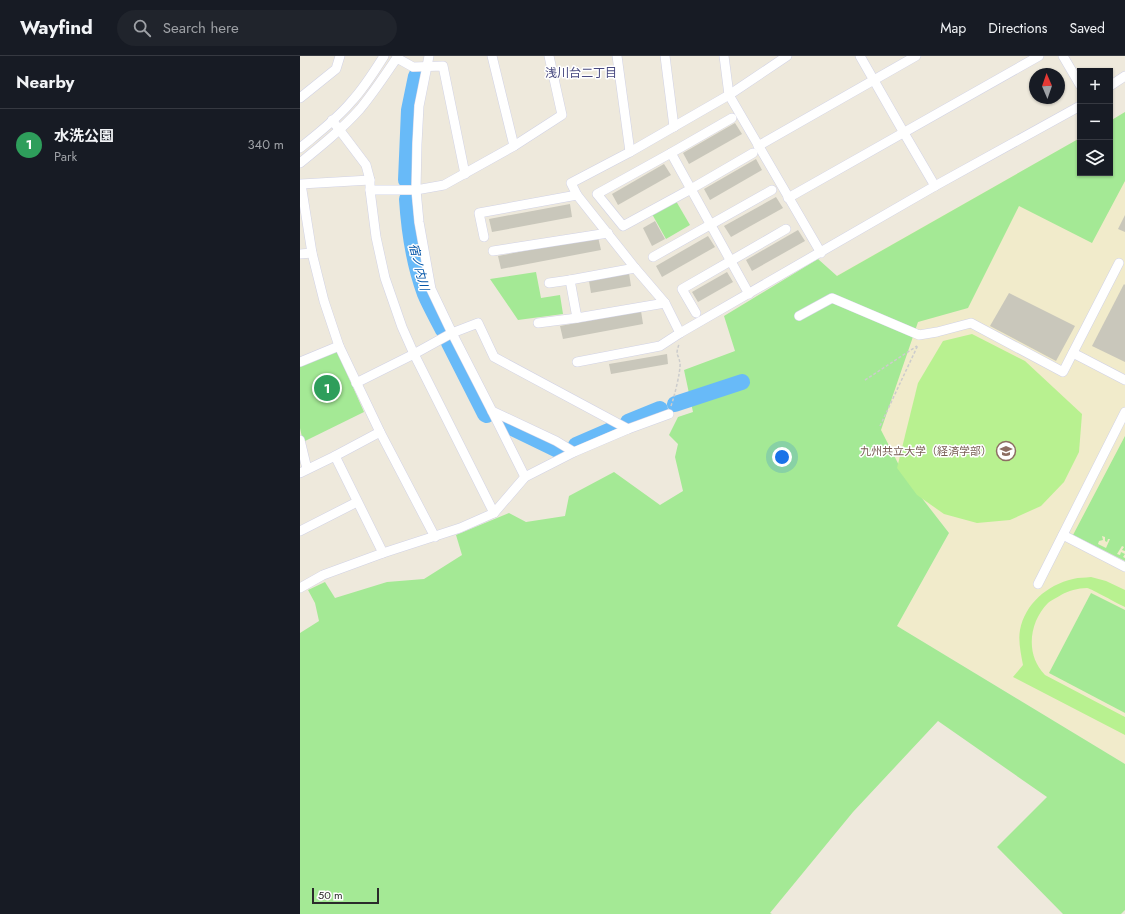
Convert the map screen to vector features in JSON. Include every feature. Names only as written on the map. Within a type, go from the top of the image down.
[{"type":"street","points":[[300,98],[336,69],[340,56]]},
{"type":"street","points":[[300,148],[350,103],[368,82],[384,56]]},
{"type":"street","points":[[429,56],[419,106],[416,190],[418,222],[432,289],[452,333],[525,477]]},
{"type":"street","points":[[492,56],[514,146]]},
{"type":"street","points":[[370,190],[416,190],[444,185],[514,146],[562,116],[549,56]]},
{"type":"street","points":[[617,56],[630,152]]},
{"type":"street","points":[[665,56],[674,127]]},
{"type":"street","points":[[724,56],[730,95],[755,150],[788,198],[821,253]]},
{"type":"street","points":[[680,333],[665,303],[577,195],[571,183],[630,152],[730,95],[787,56]]},
{"type":"street","points":[[860,56],[935,186]]},
{"type":"street","points":[[732,118],[597,194],[623,226],[691,189],[873,80],[916,56]]},
{"type":"street","points":[[788,198],[1039,56]]},
{"type":"street","points":[[1063,56],[1077,80]]},
{"type":"street","points":[[300,163],[339,129],[359,109],[373,92],[397,57],[413,67],[443,66],[465,174]]},
{"type":"street","points":[[1113,84],[1125,76]]},
{"type":"street","points":[[577,362],[660,346],[935,186],[1077,108]]},
{"type":"street","points":[[332,120],[366,165],[370,180],[376,237],[385,278],[402,327],[414,354],[494,513]]},
{"type":"street","points":[[670,154],[749,294]]},
{"type":"street","points":[[370,180],[301,184],[312,253],[324,300],[339,346],[380,432],[435,537]]},
{"type":"street","points":[[653,256],[772,190]]},
{"type":"street","points":[[484,237],[479,213],[577,195]]},
{"type":"street","points":[[696,313],[682,289],[786,229]]},
{"type":"street","points":[[493,251],[608,233]]},
{"type":"street","points":[[300,254],[312,253]]},
{"type":"street","points":[[799,316],[832,298],[919,335],[971,324],[1063,372],[1119,263]]},
{"type":"street","points":[[549,283],[635,268]]},
{"type":"street","points":[[570,280],[577,318]]},
{"type":"street","points":[[538,324],[665,303]]},
{"type":"street","points":[[356,383],[452,333],[478,323],[494,357],[628,429]]},
{"type":"street","points":[[300,362],[339,346]]},
{"type":"street","points":[[1073,353],[1125,380]]},
{"type":"street","points":[[492,411],[556,441],[574,452]]},
{"type":"street","points":[[1038,584],[1125,412]]},
{"type":"street","points":[[300,588],[323,575],[383,553],[460,528],[494,513],[525,477],[574,452],[628,429],[669,414]]},
{"type":"street","points":[[300,440],[304,471],[380,432]]},
{"type":"street","points":[[335,456],[383,553]]},
{"type":"street","points":[[300,531],[357,502]]},
{"type":"street","points":[[1063,535],[1125,567]]},
{"type":"path","points":[[674,399],[680,363],[676,354],[681,339],[680,333]]},
{"type":"path","points":[[865,380],[918,345],[880,426]]},
{"type":"shaded area","name":"九州共立大学（経済学部）","points":[[1125,112],[1125,764],[897,626],[949,533],[904,475],[871,428],[836,276],[1077,140],[1077,176],[1113,176],[1113,119]]},
{"type":"green space","points":[[1125,112],[1125,181],[1092,243],[1019,206],[968,308],[918,322],[881,430],[904,475],[949,533],[897,626],[1125,764],[1125,910],[1121,914],[1063,914],[997,847],[1047,797],[938,721],[853,812],[770,913],[772,914],[300,914],[300,633],[319,621],[315,603],[308,590],[325,582],[335,598],[387,582],[424,579],[462,555],[456,535],[509,513],[526,522],[565,516],[569,496],[614,472],[660,505],[683,491],[675,457],[678,444],[669,435],[678,417],[693,412],[684,370],[735,351],[724,316],[818,259],[837,276],[1077,140],[1077,176],[1113,176],[1113,119]]},
{"type":"green space","points":[[676,201],[690,225],[666,239],[652,214]]},
{"type":"green space","points":[[536,272],[541,298],[560,295],[563,314],[518,320],[490,279]]},
{"type":"green space","points":[[972,334],[1025,361],[1082,414],[1079,452],[1064,482],[1041,506],[1010,520],[977,523],[944,514],[917,495],[897,468],[918,383],[943,341]]},
{"type":"green space","points":[[337,351],[364,412],[303,442],[300,428],[300,365]]},
{"type":"green space","points":[[1125,436],[1125,551],[1122,550],[1124,547],[1122,546],[1117,554],[1120,555],[1121,552],[1125,554],[1123,557],[1125,558],[1125,561],[1073,535]],"holes":[[[1102,536],[1105,537],[1105,541],[1107,542],[1108,539],[1110,539],[1106,548],[1098,544],[1099,541],[1103,540]]]},
{"type":"green space","points":[[1091,577],[1106,581],[1125,590],[1125,607],[1087,588],[1070,591],[1049,602],[1037,619],[1033,629],[1032,648],[1034,658],[1045,675],[1125,717],[1125,735],[1013,677],[1023,665],[1019,634],[1023,621],[1032,604],[1054,586],[1075,578]]},
{"type":"green space","points":[[1091,593],[1125,610],[1125,713],[1049,673]]},
{"type":"building","points":[[735,123],[742,134],[689,164],[683,153]]},
{"type":"building","points":[[756,159],[762,170],[710,200],[704,189]]},
{"type":"building","points":[[664,164],[671,175],[618,205],[612,194]]},
{"type":"building","points":[[776,197],[783,208],[731,237],[724,226]]},
{"type":"building","points":[[570,204],[572,217],[492,232],[489,219]]},
{"type":"building","points":[[1125,215],[1125,232],[1118,229]]},
{"type":"building","points":[[655,221],[665,239],[652,246],[643,228]]},
{"type":"building","points":[[798,230],[805,241],[752,271],[746,260]]},
{"type":"building","points":[[708,236],[715,247],[662,277],[656,266]]},
{"type":"building","points":[[598,237],[601,250],[501,269],[498,256]]},
{"type":"building","points":[[727,272],[733,282],[698,302],[692,292]]},
{"type":"building","points":[[629,273],[631,286],[591,293],[589,281]]},
{"type":"building","points":[[1124,284],[1125,285],[1125,362],[1092,346]]},
{"type":"building","points":[[1009,293],[1075,326],[1056,361],[990,326]]},
{"type":"building","points":[[641,311],[643,324],[563,339],[560,326]]},
{"type":"building","points":[[667,354],[668,364],[611,374],[609,364]]},
{"type":"waterway","name":"宿ノ内川","points":[[406,180],[409,110],[416,76]]},
{"type":"waterway","name":"宿ノ内川","points":[[407,199],[409,223],[418,271],[425,294],[443,330]]},
{"type":"waterway","name":"宿ノ内川","points":[[449,343],[485,414],[487,415]]},
{"type":"waterway","name":"宿ノ内川","points":[[675,404],[742,382]]},
{"type":"waterway","name":"宿ノ内川","points":[[628,422],[660,409]]},
{"type":"waterway","name":"宿ノ内川","points":[[506,425],[560,451]]},
{"type":"waterway","name":"宿ノ内川","points":[[576,445],[613,429]]},
{"type":"place","name":"水洗公園","points":[[327,388]]},
{"type":"place","name":"九州共立大学（経済学部）","points":[[1006,451]]},
{"type":"district","name":"浅川台二丁目","points":[[581,73]]}]
